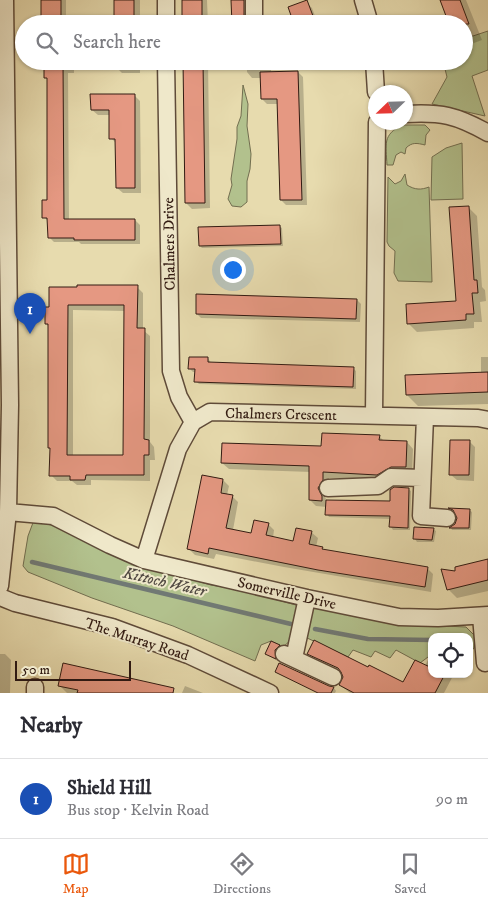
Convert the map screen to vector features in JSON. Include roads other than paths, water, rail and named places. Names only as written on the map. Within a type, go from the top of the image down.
[{"type":"street","points":[[0,586],[8,512],[10,405],[4,281],[5,0]]},
{"type":"street","points":[[166,0],[166,15]]},
{"type":"street","points":[[254,0],[254,15]]},
{"type":"street","points":[[363,0],[367,15]]},
{"type":"street","name":"Chalmers Drive","points":[[166,70],[172,372],[179,397],[193,422]]},
{"type":"street","points":[[375,70],[376,85]]},
{"type":"street","points":[[413,114],[436,114],[456,117],[488,133]]},
{"type":"street","points":[[374,415],[377,130]]},
{"type":"street","name":"Chalmers Crescent","points":[[193,422],[210,412],[374,415],[478,418],[488,420]]},
{"type":"street","points":[[425,417],[421,516],[447,518]]},
{"type":"street","points":[[144,560],[178,449],[193,422]]},
{"type":"street","points":[[328,488],[378,486],[391,477],[422,478]]},
{"type":"street","name":"Somerville Drive","points":[[8,512],[53,516],[110,546],[144,560],[306,598],[399,617],[484,616]]},
{"type":"street","name":"The Murray Road","points":[[0,597],[15,604],[112,627],[188,655],[270,693]]},
{"type":"street","points":[[306,598],[289,656],[333,677]]},
{"type":"street","points":[[481,663],[484,616]]},
{"type":"waterway","name":"Kittoch Water","points":[[32,562],[291,624]]},
{"type":"waterway","name":"Kittoch Water","points":[[315,629],[368,639],[428,640]]},
{"type":"place","name":"Shield Hill","points":[[30,334]]}]
